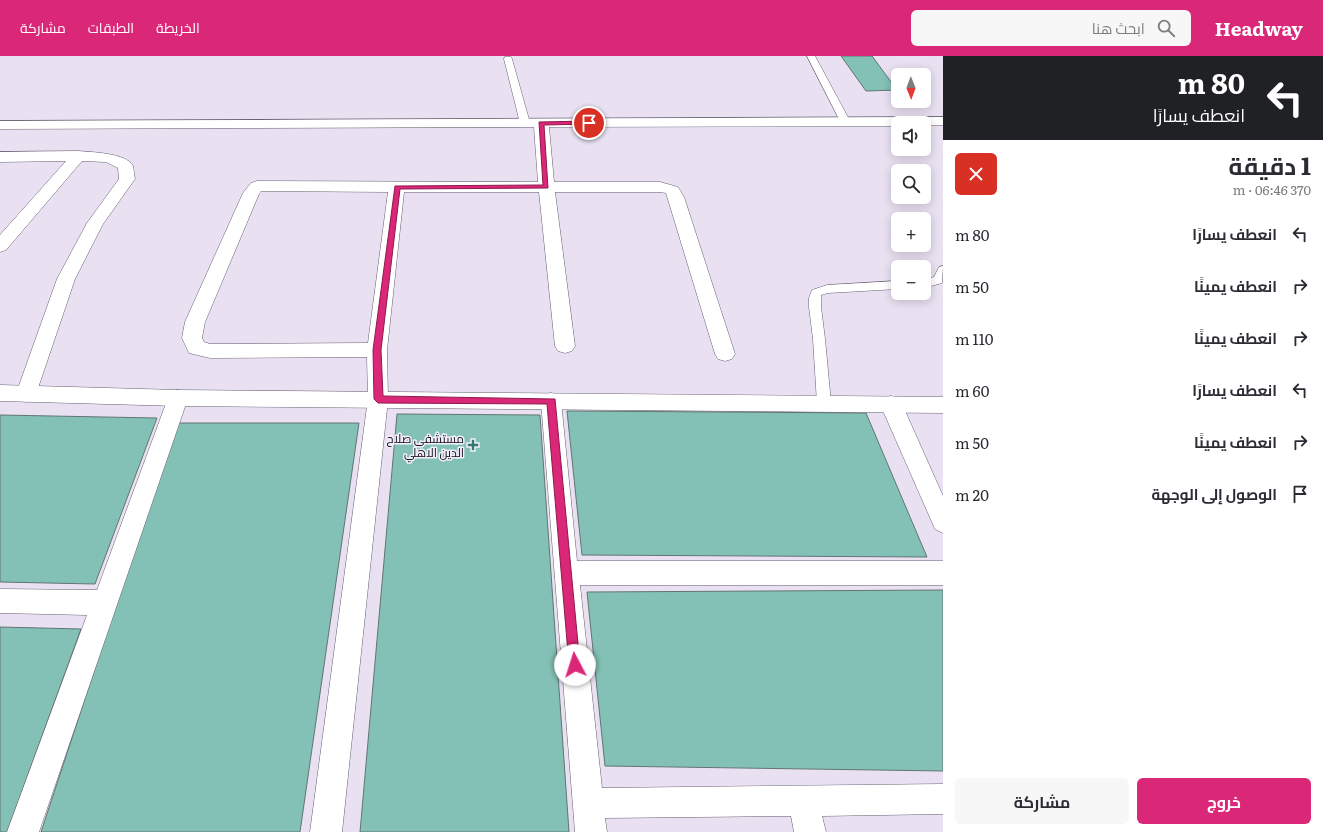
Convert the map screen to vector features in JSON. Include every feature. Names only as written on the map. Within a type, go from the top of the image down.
[{"type":"street","points":[[0,125],[943,121]]},
{"type":"street","points":[[541,123],[546,186],[565,346]]},
{"type":"street","points":[[0,157],[78,156],[109,158],[125,166],[127,179],[95,223],[66,279],[26,394]]},
{"type":"street","points":[[0,246],[78,156]]},
{"type":"street","points":[[377,350],[210,351],[196,348],[192,338],[198,314],[251,193],[257,186],[660,187],[672,190],[676,197],[726,354]]},
{"type":"street","points":[[326,832],[378,399],[377,350],[397,187]]},
{"type":"street","points":[[0,393],[178,398],[943,405]]},
{"type":"street","points":[[23,832],[178,398]]},
{"type":"street","points":[[552,401],[566,573],[591,832]]},
{"type":"street","points":[[891,404],[943,522]]},
{"type":"street","points":[[566,573],[943,573]]},
{"type":"street","points":[[0,600],[105,603]]},
{"type":"street","points":[[588,803],[943,799]]},
{"type":"street","points":[[803,800],[810,832]]},
{"type":"lane","points":[[811,56],[845,122]]},
{"type":"lane","points":[[508,59],[525,123]]},
{"type":"lane","points":[[931,282],[938,280],[943,270]]},
{"type":"lane","points":[[824,404],[814,298],[816,293],[827,289],[891,286]]},
{"type":"building","points":[[841,56],[872,56],[891,82],[891,90],[866,91]]},
{"type":"building","points":[[567,411],[866,413],[927,557],[582,555]]},
{"type":"building","points":[[397,414],[540,415],[569,832],[360,832]]},
{"type":"building","points":[[0,415],[157,418],[95,584],[0,582]]},
{"type":"building","points":[[176,423],[359,423],[300,832],[41,832]]},
{"type":"building","points":[[943,590],[943,771],[605,766],[587,592]]},
{"type":"building","points":[[0,627],[81,629],[7,832],[0,832]]},
{"type":"place","name":"مستشفى صلاح الدين الاهلي","points":[[473,445]]},
{"type":"route","points":[[575,665],[552,401],[378,399],[377,350],[397,187],[546,186],[541,123],[589,123]]}]
